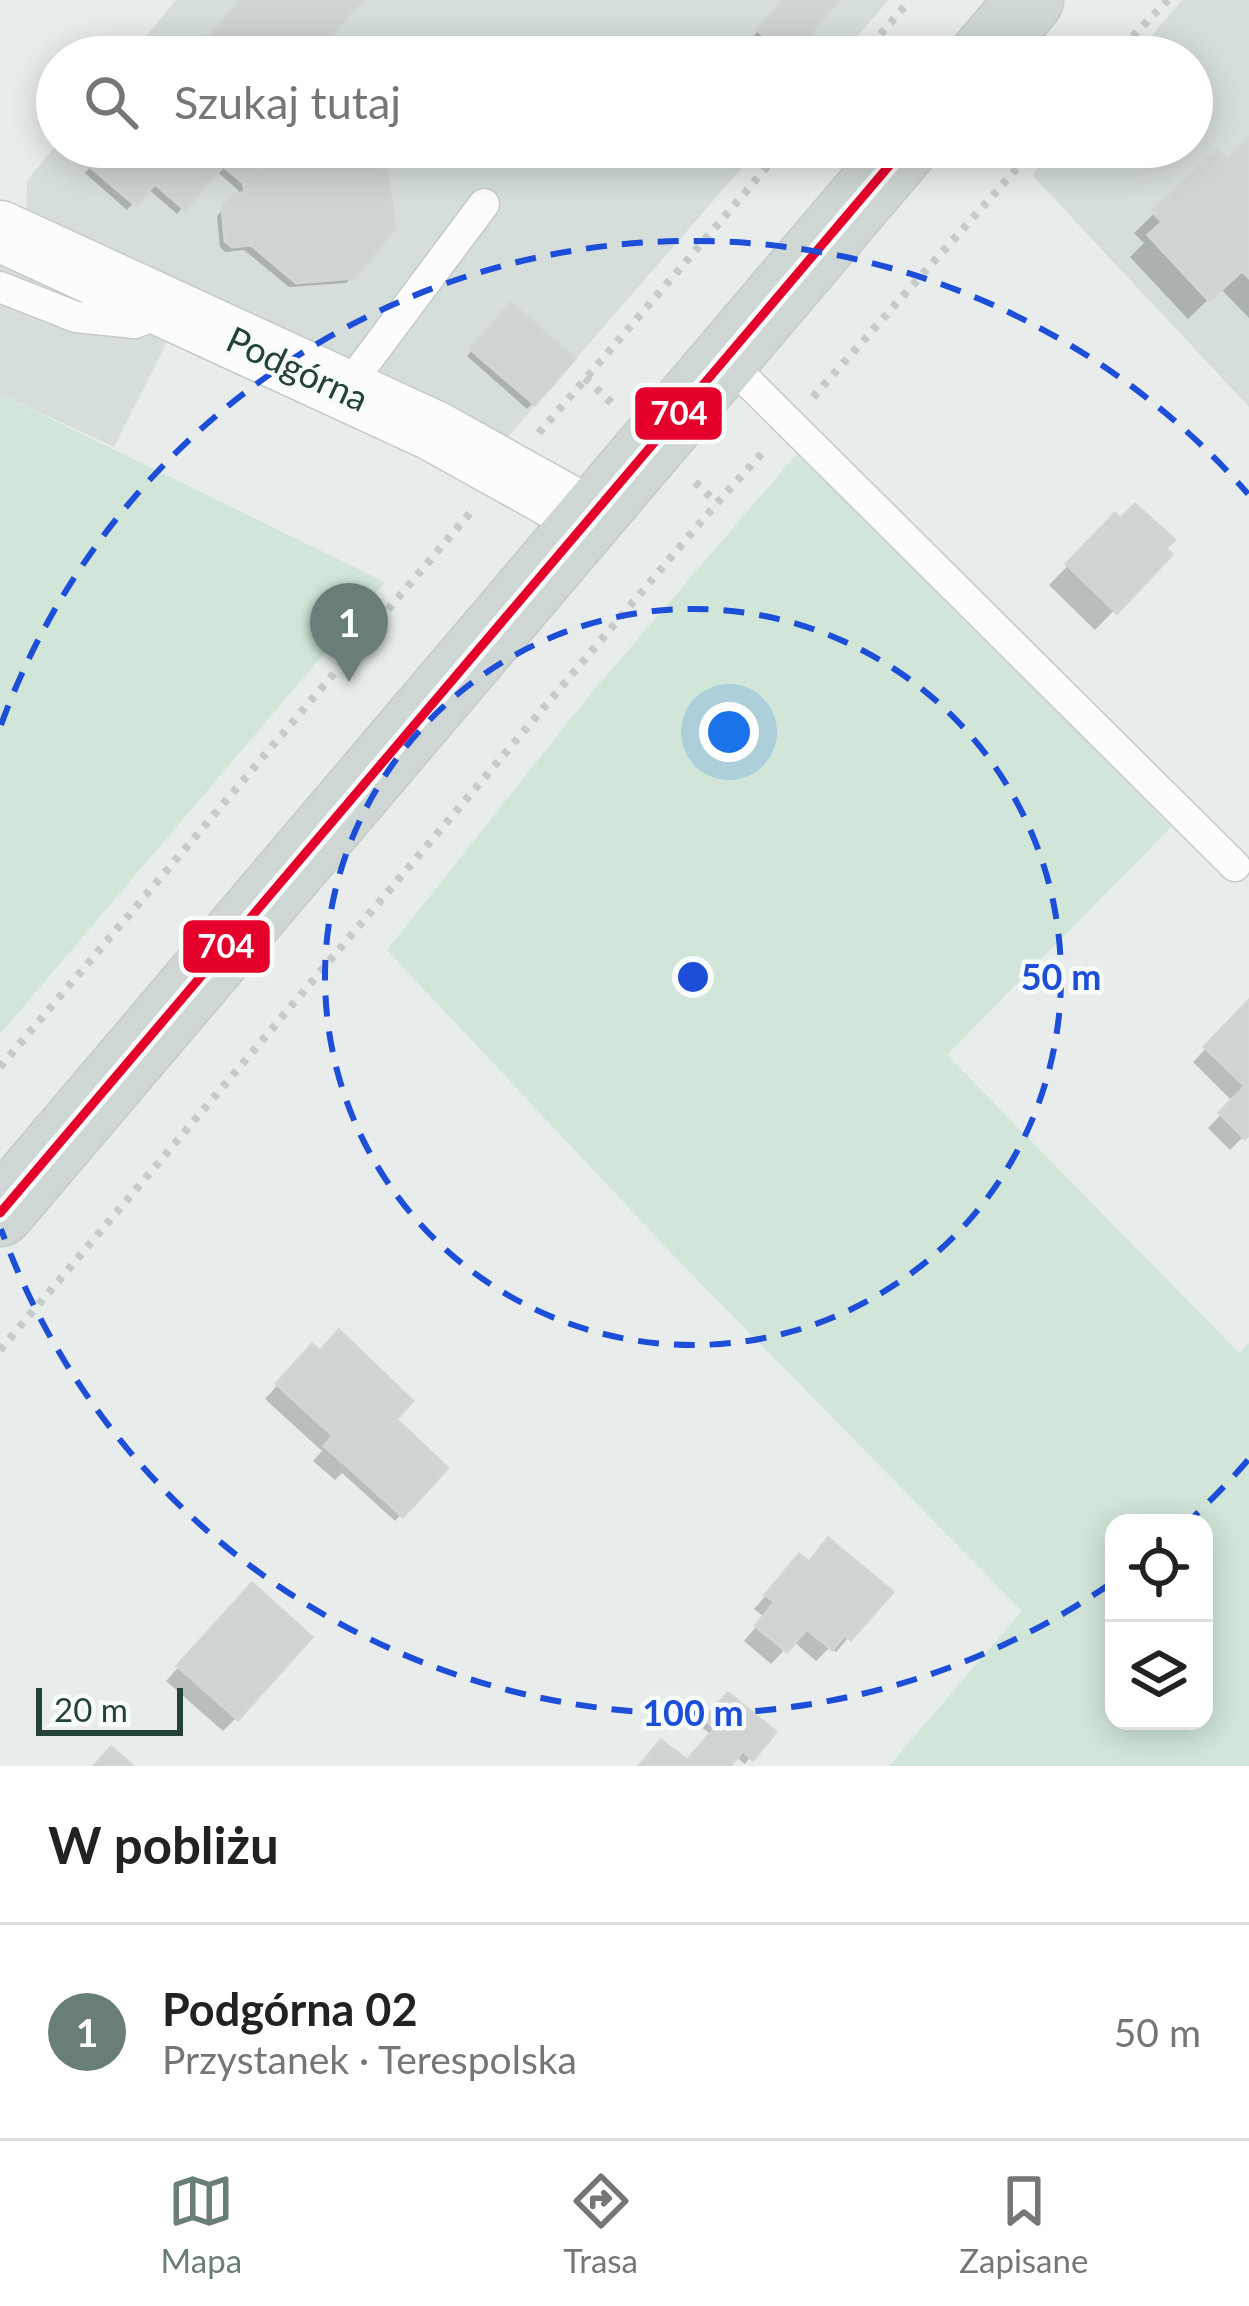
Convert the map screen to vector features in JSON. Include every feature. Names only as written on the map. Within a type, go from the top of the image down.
[{"type":"main road","points":[[1000,36],[1030,0]]},
{"type":"main road","points":[[0,1213],[887,168]]},
{"type":"street","name":"Podgórna","points":[[0,231],[434,431],[590,518]]},
{"type":"lane","points":[[345,390],[484,204]]},
{"type":"lane","points":[[0,287],[76,317],[135,323],[169,309]]},
{"type":"lane","points":[[725,359],[1235,866]]},
{"type":"path","points":[[879,36],[910,0]]},
{"type":"path","points":[[1133,36],[1168,0]]},
{"type":"path","points":[[0,1067],[766,168]]},
{"type":"path","points":[[0,1350],[717,503],[1017,168]]},
{"type":"shaded area","points":[[176,0],[889,0],[857,36],[146,36]]},
{"type":"shaded area","points":[[1182,0],[1249,0],[1249,407],[1032,175],[1038,168],[1213,168],[1213,36],[1151,36]]},
{"type":"shaded area","points":[[38,168],[742,168],[507,438],[26,211],[27,181]]},
{"type":"shaded area","points":[[0,248],[173,330],[114,447],[0,394]]},
{"type":"green space","points":[[0,394],[385,582],[0,1034]]},
{"type":"green space","points":[[801,449],[1171,827],[947,1055],[1239,1353],[1249,1343],[1249,1766],[889,1766],[1022,1611],[676,1258],[387,950],[593,691]]},
{"type":"building","points":[[241,0],[362,0],[331,36],[210,36]]},
{"type":"building","points":[[782,0],[839,0],[809,36],[765,36],[757,30]]},
{"type":"building","points":[[1249,138],[1249,278],[1242,271],[1209,301],[1148,235],[1162,222],[1152,211],[1198,168],[1213,168],[1213,154],[1218,149],[1227,159]]},
{"type":"building","points":[[91,168],[221,168],[185,210],[155,184],[136,206]]},
{"type":"building","points":[[225,168],[256,168],[243,183]]},
{"type":"building","points":[[256,168],[382,168],[388,173],[395,228],[355,278],[296,283],[251,245],[232,247],[225,241],[222,207],[234,193],[245,193],[243,183]]},
{"type":"building","points":[[511,303],[575,359],[535,405],[470,349]]},
{"type":"building","points":[[1135,504],[1175,540],[1166,548],[1172,555],[1117,613],[1066,564],[1115,513],[1120,519]]},
{"type":"building","points":[[1249,1000],[1249,1135],[1245,1139],[1219,1113],[1245,1086],[1204,1047]]},
{"type":"building","points":[[339,1330],[413,1401],[350,1469],[324,1446],[333,1436],[276,1384],[312,1344],[320,1351]]},
{"type":"building","points":[[396,1419],[448,1468],[403,1517],[350,1469]]},
{"type":"building","points":[[828,1538],[893,1592],[851,1640],[845,1635],[832,1650],[807,1629],[787,1652],[755,1626],[775,1602],[765,1595],[799,1554],[809,1562]]},
{"type":"building","points":[[252,1583],[312,1637],[238,1720],[177,1666]]},
{"type":"building","points":[[728,1693],[776,1732],[753,1760],[743,1751],[730,1766],[639,1766],[661,1740],[687,1760],[715,1728],[704,1719]]},
{"type":"building","points":[[111,1747],[133,1766],[94,1766]]},
{"type":"transit line","name":"704","points":[[0,1213],[887,168]]},
{"type":"place","name":"Podgórna 02","points":[[349,682]]}]
